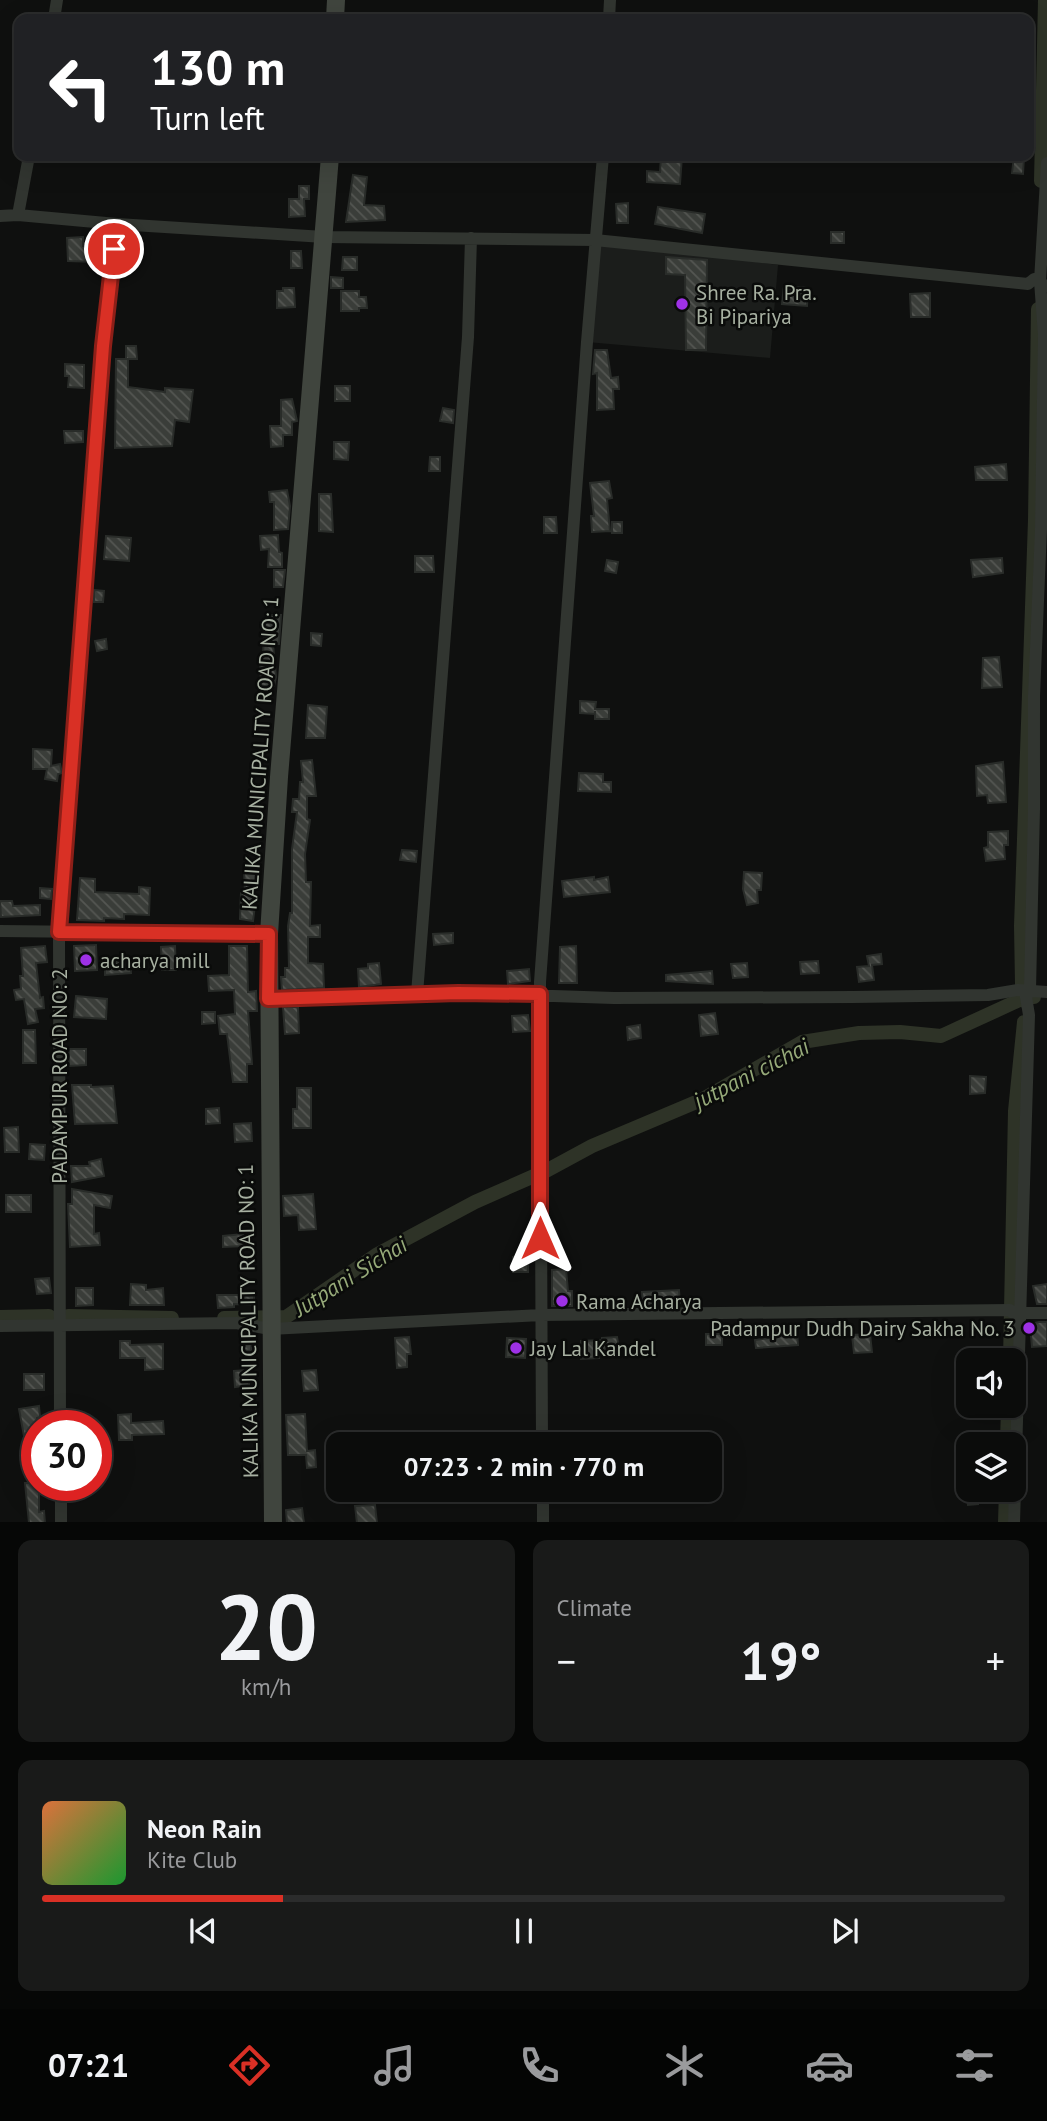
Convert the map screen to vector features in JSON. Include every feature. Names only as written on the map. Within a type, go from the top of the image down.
[{"type":"street","points":[[18,215],[28,161]]},
{"type":"street","name":"KALIKA MUNICIPALITY ROAD NO: 1","points":[[273,1522],[269,934],[280,763],[330,161]]},
{"type":"street","points":[[542,1432],[540,994],[603,161]]},
{"type":"street","points":[[1014,1522],[1029,1015],[1024,990],[1034,809],[1034,696],[1041,529],[1044,335],[1040,282],[1047,163]]},
{"type":"street","points":[[0,216],[18,215],[117,225],[324,237],[595,240],[1028,284],[1040,282]]},
{"type":"street","name":"PADAMPUR ROAD NO: 2","points":[[60,1410],[59,932],[103,346],[117,225]]},
{"type":"street","points":[[417,994],[468,337],[471,238]]},
{"type":"street","points":[[0,930],[269,934]]},
{"type":"street","points":[[268,999],[417,994],[540,994],[614,998],[988,995],[1024,990],[1047,992]]},
{"type":"street","points":[[0,1326],[236,1323],[270,1329],[541,1315],[1010,1310],[1047,1313]]},
{"type":"street","points":[[61,1501],[61,1522]]},
{"type":"street","points":[[542,1502],[543,1522]]},
{"type":"shaded area","name":"Shree Ra. Pra. Bi Pipariya","points":[[595,240],[778,265],[770,358],[587,342]]},
{"type":"building","points":[[661,161],[682,161],[680,184],[647,182],[647,171],[660,172]]},
{"type":"building","points":[[1013,161],[1024,161],[1023,174],[1012,173]]},
{"type":"building","points":[[353,175],[367,177],[364,205],[384,206],[385,220],[346,222]]},
{"type":"building","points":[[299,186],[309,186],[309,199],[304,199],[305,216],[289,217],[289,199],[299,199]]},
{"type":"building","points":[[628,203],[628,223],[617,223],[616,204]]},
{"type":"building","points":[[658,207],[705,214],[702,233],[655,224]]},
{"type":"building","points":[[831,232],[844,232],[844,243],[831,243]]},
{"type":"building","points":[[83,237],[83,246],[103,245],[103,257],[97,258],[97,262],[68,261],[67,238]]},
{"type":"building","points":[[291,251],[301,251],[302,268],[291,268]]},
{"type":"building","points":[[343,257],[357,257],[357,270],[342,270]]},
{"type":"building","points":[[666,257],[707,260],[706,350],[686,350],[685,275],[666,274]]},
{"type":"building","points":[[331,277],[343,278],[343,288],[331,288]]},
{"type":"building","points":[[784,286],[808,288],[807,306],[782,304]]},
{"type":"building","points":[[283,288],[294,288],[295,307],[277,308],[277,291],[283,291]]},
{"type":"building","points":[[341,291],[359,291],[359,297],[366,297],[367,308],[341,311]]},
{"type":"building","points":[[930,293],[930,317],[911,317],[910,294]]},
{"type":"building","points":[[126,346],[136,346],[137,359],[126,359]]},
{"type":"building","points":[[595,350],[607,350],[611,378],[618,377],[619,389],[613,389],[614,409],[597,410],[597,373],[593,374]]},
{"type":"building","points":[[116,359],[128,359],[128,387],[165,392],[165,388],[193,390],[189,422],[175,420],[172,446],[115,448]]},
{"type":"building","points":[[65,364],[84,365],[84,388],[68,387],[69,376],[65,376]]},
{"type":"building","points":[[335,386],[350,386],[350,401],[335,401]]},
{"type":"building","points":[[292,399],[297,421],[292,422],[292,435],[283,435],[283,446],[271,447],[270,426],[281,426],[281,400]]},
{"type":"building","points":[[443,408],[454,410],[453,423],[440,421]]},
{"type":"building","points":[[64,431],[83,431],[83,442],[65,443]]},
{"type":"building","points":[[334,442],[349,442],[348,460],[334,459]]},
{"type":"building","points":[[430,457],[440,457],[440,471],[429,471]]},
{"type":"building","points":[[1006,464],[1007,480],[976,480],[975,467]]},
{"type":"building","points":[[609,481],[612,498],[607,499],[610,531],[592,532],[591,516],[594,516],[590,483]]},
{"type":"building","points":[[287,490],[290,506],[288,529],[274,530],[274,502],[270,502],[269,492]]},
{"type":"building","points":[[319,494],[331,494],[333,532],[319,531]]},
{"type":"building","points":[[544,517],[556,517],[557,533],[544,533]]},
{"type":"building","points":[[612,522],[622,522],[622,533],[612,533]]},
{"type":"building","points":[[278,535],[282,567],[268,567],[269,549],[261,550],[260,536]]},
{"type":"building","points":[[106,536],[131,538],[129,561],[104,559]]},
{"type":"building","points":[[415,556],[433,556],[434,572],[415,572]]},
{"type":"building","points":[[1002,558],[1003,573],[973,577],[971,560]]},
{"type":"building","points":[[607,560],[618,562],[616,573],[605,571]]},
{"type":"building","points":[[274,570],[285,570],[283,587],[274,587]]},
{"type":"building","points":[[94,590],[104,591],[103,602],[94,602]]},
{"type":"building","points":[[271,615],[281,615],[279,644],[273,644],[276,677],[274,686],[261,686],[260,654],[263,654],[265,620],[270,620]]},
{"type":"building","points":[[311,633],[322,634],[321,646],[311,645]]},
{"type":"building","points":[[106,639],[107,649],[97,651],[95,641]]},
{"type":"building","points":[[999,657],[1002,687],[982,688],[983,658]]},
{"type":"building","points":[[580,701],[596,702],[595,709],[609,709],[609,719],[595,719],[595,714],[580,713]]},
{"type":"building","points":[[308,705],[327,707],[325,738],[306,738]]},
{"type":"building","points":[[33,749],[52,750],[51,766],[60,764],[62,773],[58,774],[57,781],[45,779],[47,769],[33,769]]},
{"type":"building","points":[[312,760],[316,796],[307,796],[307,819],[310,820],[305,854],[306,882],[311,882],[310,926],[320,925],[320,937],[308,937],[308,963],[323,964],[324,988],[282,990],[281,977],[285,977],[285,968],[289,968],[288,926],[292,913],[292,849],[297,812],[292,812],[293,799],[299,799],[300,782],[303,782],[301,761]]},
{"type":"building","points":[[1003,762],[1006,802],[988,803],[987,795],[977,796],[976,766]]},
{"type":"building","points":[[579,773],[603,774],[603,782],[611,782],[611,792],[578,791]]},
{"type":"building","points":[[1008,831],[1008,845],[1004,845],[1005,859],[986,861],[984,848],[988,847],[988,832]]},
{"type":"building","points":[[402,850],[417,851],[416,862],[400,860]]},
{"type":"building","points":[[255,868],[253,921],[240,919],[241,893],[245,894],[244,869]]},
{"type":"building","points":[[744,872],[762,873],[761,890],[757,890],[758,903],[747,905],[743,889]]},
{"type":"building","points":[[594,877],[594,880],[608,877],[610,892],[564,897],[562,881]]},
{"type":"building","points":[[80,878],[95,879],[95,892],[139,894],[139,887],[150,888],[149,915],[124,914],[124,919],[104,918],[104,921],[77,920]]},
{"type":"building","points":[[40,888],[52,889],[51,899],[40,898]]},
{"type":"building","points":[[0,901],[12,901],[13,906],[40,905],[40,915],[1,917]]},
{"type":"building","points":[[453,933],[453,943],[434,945],[433,934]]},
{"type":"building","name":"acharya mill","points":[[96,945],[97,970],[75,971],[74,946]]},
{"type":"building","points":[[45,946],[47,962],[36,963],[40,998],[43,997],[44,1008],[35,1009],[38,1022],[28,1024],[24,999],[16,1000],[14,990],[21,989],[21,948]]},
{"type":"building","points":[[175,946],[176,970],[162,970],[161,947]]},
{"type":"building","points":[[229,946],[247,946],[248,992],[256,991],[257,1011],[248,1011],[252,1064],[247,1064],[247,1082],[233,1082],[227,1034],[220,1034],[218,1016],[235,1014],[234,990],[209,991],[208,976],[229,975]]},
{"type":"building","points":[[576,946],[577,983],[559,983],[560,947]]},
{"type":"building","points":[[881,954],[882,964],[872,965],[874,980],[859,982],[857,967],[869,966],[867,956]]},
{"type":"building","points":[[130,961],[131,973],[105,975],[105,962]]},
{"type":"building","points":[[818,961],[819,973],[801,974],[800,962]]},
{"type":"building","points":[[379,963],[381,984],[359,987],[358,969]]},
{"type":"building","points":[[747,963],[748,977],[733,978],[731,964]]},
{"type":"building","points":[[529,969],[530,981],[508,984],[507,971]]},
{"type":"building","points":[[712,971],[713,984],[666,981],[666,975]]},
{"type":"building","points":[[76,996],[107,999],[106,1019],[74,1017]]},
{"type":"building","points":[[283,1007],[298,1007],[299,1033],[285,1034]]},
{"type":"building","points":[[202,1012],[215,1012],[215,1023],[202,1024]]},
{"type":"building","points":[[715,1013],[718,1034],[701,1036],[699,1015]]},
{"type":"building","points":[[528,1015],[530,1031],[513,1032],[512,1016]]},
{"type":"building","points":[[640,1025],[641,1038],[628,1040],[627,1027]]},
{"type":"building","points":[[23,1030],[35,1030],[36,1063],[23,1063]]},
{"type":"building","points":[[69,1049],[86,1049],[86,1065],[69,1066]]},
{"type":"building","points":[[970,1076],[986,1077],[985,1093],[970,1094]]},
{"type":"building","points":[[72,1085],[113,1086],[117,1123],[75,1124]]},
{"type":"building","points":[[297,1088],[311,1088],[311,1128],[293,1128]]},
{"type":"building","points":[[219,1108],[220,1123],[206,1124],[206,1109]]},
{"type":"building","points":[[251,1123],[252,1141],[235,1142],[234,1124]]},
{"type":"building","points":[[18,1127],[19,1152],[5,1152],[4,1128]]},
{"type":"building","points":[[30,1144],[45,1145],[44,1160],[29,1159]]},
{"type":"building","points":[[101,1159],[104,1176],[72,1182],[71,1166],[90,1166],[89,1162]]},
{"type":"building","points":[[72,1189],[112,1196],[110,1208],[94,1205],[94,1234],[99,1233],[100,1245],[70,1247],[68,1204],[72,1204]]},
{"type":"building","points":[[313,1194],[316,1229],[299,1230],[298,1215],[284,1216],[283,1196]]},
{"type":"building","points":[[6,1195],[31,1195],[31,1212],[6,1212]]},
{"type":"building","points":[[243,1234],[244,1246],[223,1247],[223,1236]]},
{"type":"building","points":[[528,1256],[528,1272],[513,1272],[513,1257]]},
{"type":"building","points":[[566,1269],[568,1291],[572,1291],[572,1306],[552,1306],[552,1270]]},
{"type":"building","points":[[49,1278],[51,1293],[37,1294],[35,1279]]},
{"type":"building","points":[[131,1284],[146,1285],[146,1290],[163,1288],[164,1305],[130,1305]]},
{"type":"building","points":[[1047,1284],[1047,1304],[1037,1304],[1033,1286]]},
{"type":"building","points":[[76,1288],[93,1288],[93,1305],[76,1306]]},
{"type":"building","points":[[679,1290],[680,1303],[643,1305],[642,1292]]},
{"type":"building","points":[[240,1291],[254,1291],[254,1305],[234,1304],[234,1307],[218,1308],[217,1295],[240,1295]]},
{"type":"building","points":[[1047,1322],[1047,1346],[1032,1347],[1030,1324]]},
{"type":"building","points":[[797,1332],[798,1345],[756,1348],[755,1340]]},
{"type":"building","points":[[706,1334],[722,1334],[722,1345],[706,1345]]},
{"type":"building","points":[[870,1334],[872,1352],[854,1353],[852,1335]]},
{"type":"building","points":[[242,1335],[252,1335],[251,1351],[240,1350]]},
{"type":"building","points":[[409,1337],[411,1354],[407,1354],[407,1367],[397,1368],[395,1338]]},
{"type":"building","points":[[617,1337],[619,1348],[599,1350],[599,1358],[581,1359],[581,1341]]},
{"type":"building","name":"Jay Lal Kandel","points":[[507,1338],[526,1339],[525,1358],[506,1357]]},
{"type":"building","points":[[120,1341],[130,1341],[130,1345],[163,1344],[163,1369],[145,1370],[145,1358],[120,1358]]},
{"type":"building","points":[[248,1370],[249,1385],[235,1387],[234,1371]]},
{"type":"building","points":[[316,1370],[318,1390],[304,1391],[302,1371]]},
{"type":"building","points":[[24,1374],[44,1374],[44,1390],[24,1390]]},
{"type":"building","points":[[39,1406],[39,1410],[21,1410],[21,1420],[19,1409]]},
{"type":"building","points":[[131,1414],[131,1423],[163,1421],[164,1434],[132,1435],[132,1440],[119,1440],[118,1415]]},
{"type":"building","points":[[305,1414],[307,1451],[315,1450],[316,1467],[307,1468],[306,1455],[288,1455],[286,1415]]},
{"type":"building","points":[[27,1501],[39,1501],[39,1512],[44,1511],[45,1522],[29,1522]]},
{"type":"building","points":[[375,1505],[377,1522],[357,1522],[355,1506]]},
{"type":"building","points":[[302,1508],[304,1522],[287,1522],[286,1510]]},
{"type":"waterway","points":[[1041,181],[1045,0]]},
{"type":"waterway","points":[[1026,1002],[1022,984],[1021,926],[1035,520],[1038,309]]},
{"type":"waterway","name":"jutpani cichai","points":[[544,1172],[592,1146],[701,1100],[802,1042],[859,1033],[900,1032],[941,1036],[1026,997],[1034,997]]},
{"type":"waterway","points":[[1010,1348],[1015,1111],[1024,1022]]},
{"type":"waterway","name":"Jutpani Sichai","points":[[224,1318],[286,1317],[376,1255],[475,1202],[534,1176]]},
{"type":"waterway","name":"Jutpani Sichai","points":[[0,1317],[49,1316]]},
{"type":"waterway","name":"Jutpani Sichai","points":[[68,1316],[172,1318]]},
{"type":"waterway","points":[[1007,1432],[1008,1418]]},
{"type":"waterway","points":[[1005,1522],[1006,1502]]},
{"type":"place","name":"Shree Ra. Pra. Bi Pipariya","points":[[682,304]]},
{"type":"place","name":"acharya mill","points":[[86,960]]},
{"type":"place","name":"Rama Acharya","points":[[562,1301]]},
{"type":"place","name":"Padampur Dudh Dairy Sakha No. 3","points":[[1029,1328]]},
{"type":"place","name":"Jay Lal Kandel","points":[[516,1348]]},
{"type":"route","points":[[114,249],[103,346],[59,932],[269,934],[268,999],[458,993],[540,994],[540,1238]]}]
